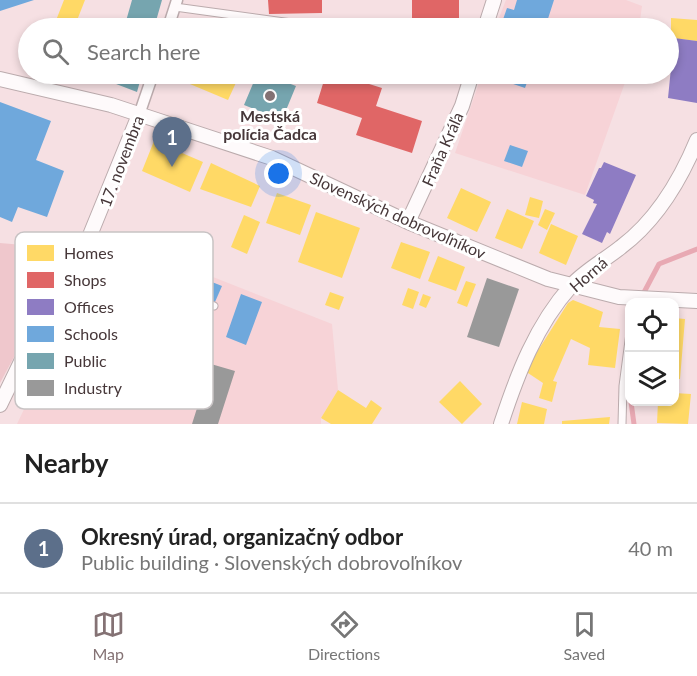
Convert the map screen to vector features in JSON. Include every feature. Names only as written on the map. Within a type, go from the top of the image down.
[{"type":"street","points":[[488,18],[494,0]]},
{"type":"street","name":"Slovenských dobrovoľníkov","points":[[0,79],[18,84]]},
{"type":"street","name":"Slovenských dobrovoľníkov","points":[[19,84],[139,115],[272,158],[408,222],[546,279],[629,298]]},
{"type":"street","name":"17. novembra","points":[[91,232],[150,84]]},
{"type":"street","name":"Fraňa Kráľa","points":[[408,222],[462,106],[469,84]]},
{"type":"street","name":"Horná","points":[[501,424],[520,367],[548,317],[571,285],[624,245],[673,193],[697,140]]},
{"type":"street","name":"Slovenských dobrovoľníkov","points":[[679,302],[697,302]]},
{"type":"street","name":"17. novembra","points":[[0,405],[15,374]]},
{"type":"lane","points":[[176,4],[262,18]]},
{"type":"lane","points":[[622,424],[622,386],[627,352]]},
{"type":"shaded area","points":[[506,0],[626,0],[642,6],[640,18],[499,18]]},
{"type":"shaded area","points":[[479,84],[624,84],[585,195],[455,153]]},
{"type":"shaded area","points":[[0,243],[15,244],[15,355],[0,383]]},
{"type":"shaded area","points":[[213,277],[332,324],[338,390],[321,418],[321,424],[17,424],[24,409],[213,409]]},
{"type":"building: Homes","points":[[64,0],[85,0],[78,18],[57,18]]},
{"type":"building: Homes","points":[[679,19],[697,20],[697,41],[679,39]]},
{"type":"building: Homes","points":[[190,84],[235,84],[228,100]]},
{"type":"building: Homes","points":[[154,141],[203,162],[190,192],[142,171]]},
{"type":"building: Homes","points":[[211,163],[260,186],[251,207],[200,189]]},
{"type":"building: Homes","points":[[461,188],[491,202],[477,232],[447,218]]},
{"type":"building: Homes","points":[[277,193],[311,205],[300,235],[266,223]]},
{"type":"building: Homes","points":[[530,197],[543,201],[539,218],[525,215]]},
{"type":"building: Homes","points":[[507,209],[534,221],[522,249],[495,238]]},
{"type":"building: Homes","points":[[545,209],[555,213],[547,230],[538,225]]},
{"type":"building: Homes","points":[[316,212],[360,228],[342,278],[298,262]]},
{"type":"building: Homes","points":[[244,215],[260,222],[247,254],[231,247]]},
{"type":"building: Homes","points":[[551,224],[578,236],[566,265],[539,253]]},
{"type":"building: Homes","points":[[401,242],[430,252],[420,279],[391,268]]},
{"type":"building: Homes","points":[[438,256],[465,267],[456,291],[428,281]]},
{"type":"building: Homes","points":[[466,281],[476,284],[467,307],[457,303]]},
{"type":"building: Homes","points":[[408,288],[419,292],[413,309],[402,305]]},
{"type":"building: Homes","points":[[330,292],[344,297],[339,310],[325,305]]},
{"type":"building: Homes","points":[[423,294],[431,297],[426,308],[419,305]]},
{"type":"building: Homes","points":[[573,300],[603,312],[599,327],[620,329],[615,368],[588,365],[590,348],[571,339],[553,381],[557,382],[552,402],[539,398],[543,383],[525,371],[568,303]]},
{"type":"building: Homes","points":[[679,318],[685,319],[679,379]]},
{"type":"building: Homes","points":[[460,381],[482,404],[462,424],[439,402]]},
{"type":"building: Homes","points":[[338,390],[366,408],[371,400],[382,408],[372,424],[331,424],[321,418]]},
{"type":"building: Homes","points":[[679,393],[691,394],[688,424],[657,423],[658,406],[679,406]]},
{"type":"building: Homes","points":[[522,402],[547,409],[544,424],[517,424]]},
{"type":"building: Homes","points":[[610,417],[609,424],[562,424],[562,421]]},
{"type":"building: Shops","points":[[268,0],[322,0],[322,13],[269,14]]},
{"type":"building: Shops","points":[[412,0],[459,0],[459,18],[412,18]]},
{"type":"building: Shops","points":[[323,84],[369,84],[382,88],[376,106],[422,121],[412,153],[356,135],[362,118],[317,103]]},
{"type":"building: Offices","points":[[679,39],[697,41],[697,103],[668,98],[669,84],[679,84]]},
{"type":"building: Offices","points":[[604,162],[636,175],[610,234],[607,232],[602,243],[582,234],[597,204],[586,196]]},
{"type":"building: Schools","points":[[0,0],[34,0],[0,11]]},
{"type":"building: Schools","points":[[517,0],[554,0],[548,18],[504,18],[507,8],[514,10]]},
{"type":"building: Schools","points":[[513,84],[526,84],[525,88]]},
{"type":"building: Schools","points":[[0,102],[51,121],[36,160],[64,171],[47,217],[18,207],[12,222],[0,217]]},
{"type":"building: Schools","points":[[510,145],[528,151],[522,167],[504,161]]},
{"type":"building: Schools","points":[[213,282],[222,286],[215,302],[213,301]]},
{"type":"building: Schools","points":[[241,294],[262,302],[246,345],[226,337]]},
{"type":"building: Public","points":[[132,0],[162,0],[157,18],[127,18]]},
{"type":"building: Public","points":[[116,84],[139,84],[137,92]]},
{"type":"building: Public","name":"Mestská polícia Čadca","points":[[253,84],[296,86],[282,120],[244,105]]},
{"type":"building: Industry","points":[[487,278],[519,289],[499,347],[467,337]]},
{"type":"building: Industry","points":[[213,365],[235,371],[218,424],[192,424],[197,409],[213,409]]},
{"type":"waterway","points":[[641,298],[659,264],[697,249]]},
{"type":"waterway","points":[[632,406],[634,424]]},
{"type":"place","name":"Mestská polícia Čadca","points":[[270,96]]},
{"type":"place","name":"Okresný úrad, organizačný odbor","points":[[172,167]]}]
